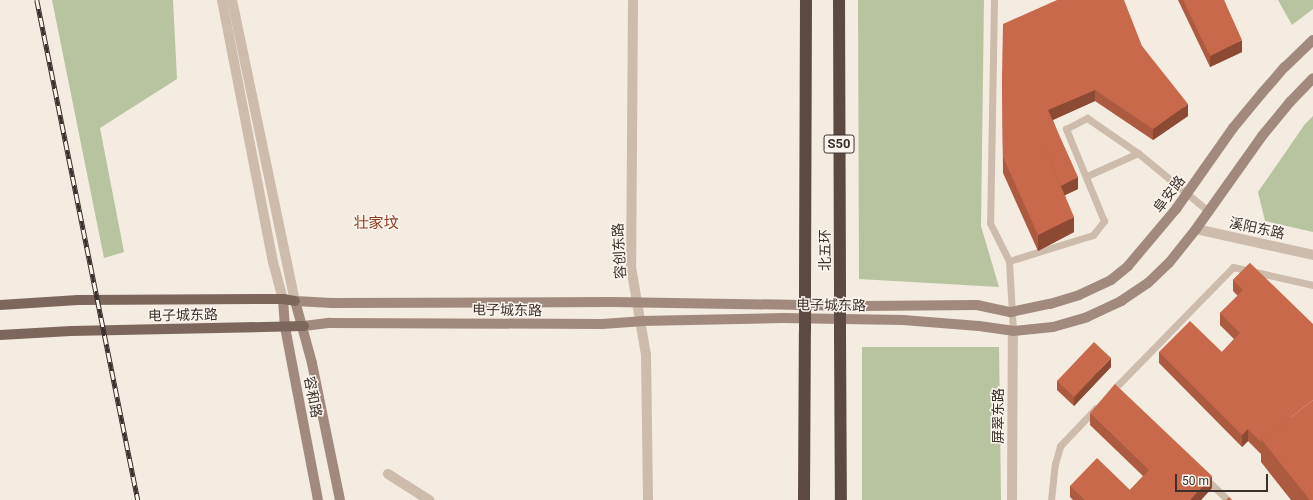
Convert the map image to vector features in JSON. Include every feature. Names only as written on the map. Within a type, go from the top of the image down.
[{"type":"highway","name":"北五环","points":[[804,500],[806,0]]},
{"type":"highway","name":"北五环","points":[[839,0],[841,500]]},
{"type":"main road","name":"阜安路","points":[[1011,312],[1050,304],[1079,295],[1111,280],[1133,260],[1176,209],[1233,128],[1262,93],[1285,67],[1313,40]]},
{"type":"main road","points":[[1013,331],[1052,327],[1087,317],[1121,301],[1148,283],[1169,263],[1196,229],[1262,136],[1313,78]]},
{"type":"main road","name":"电子城东路","points":[[0,305],[78,300],[283,299],[332,304],[611,302],[638,304],[862,306],[977,305],[1011,312]]},
{"type":"main road","name":"容和路","points":[[283,299],[285,327],[318,500]]},
{"type":"main road","name":"容和路","points":[[296,301],[304,326],[340,500]]},
{"type":"main road","name":"电子城东路","points":[[0,335],[71,330],[285,327],[337,323],[594,324],[641,320],[783,318],[903,320],[979,326],[1013,331]]},
{"type":"street","points":[[222,0],[273,262],[283,299]]},
{"type":"street","points":[[232,0],[296,301]]},
{"type":"street","name":"容创东路","points":[[633,0],[631,267],[646,355],[648,500]]},
{"type":"street","name":"溪阳东路","points":[[1196,229],[1313,255]]},
{"type":"street","name":"屏翠东路","points":[[1012,500],[1013,331]]},
{"type":"street","points":[[388,474],[429,500]]},
{"type":"lane","points":[[994,0],[990,223],[1009,261],[1013,331]]},
{"type":"lane","points":[[1009,261],[1092,235],[1104,221],[1087,176],[1066,129],[1087,118],[1138,152],[1208,211]]},
{"type":"lane","points":[[1087,176],[1138,152]]},
{"type":"lane","points":[[1120,395],[1111,392],[1233,267],[1313,285]]},
{"type":"lane","points":[[1051,500],[1055,464],[1060,446],[1103,400]]},
{"type":"lane","points":[[1200,472],[1228,500]]},
{"type":"green space","points":[[52,0],[173,0],[177,79],[100,128],[124,252],[104,258]]},
{"type":"green space","points":[[858,0],[984,0],[981,226],[999,287],[859,279]]},
{"type":"green space","points":[[1278,0],[1313,0],[1313,9],[1292,25]]},
{"type":"green space","points":[[1313,116],[1313,232],[1265,221],[1258,192],[1305,124]]},
{"type":"green space","points":[[862,347],[999,347],[1001,500],[862,500]]},
{"type":"building","points":[[1057,0],[1124,0],[1142,46],[1188,104],[1153,129],[1095,90],[1048,110],[1078,177],[1061,186],[1045,149],[1045,76],[1002,76],[1003,24]]},
{"type":"building","points":[[1183,0],[1224,0],[1242,40],[1210,56]]},
{"type":"building","points":[[1002,76],[1045,76],[1045,149],[1074,217],[1038,235],[1003,157]]},
{"type":"building","points":[[1250,263],[1313,324],[1313,400],[1267,436],[1261,439],[1261,442],[1248,429],[1242,435],[1159,352],[1190,321],[1222,352],[1240,333],[1220,313],[1243,290],[1233,280]]},
{"type":"building","points":[[1094,342],[1111,358],[1074,397],[1057,381]]},
{"type":"building","points":[[1115,384],[1212,476],[1190,500],[1085,500],[1070,486],[1097,458],[1130,490],[1149,470],[1090,413]]},
{"type":"building","points":[[1313,400],[1313,500],[1310,500],[1261,439],[1267,436]]},
{"type":"railway","points":[[37,0],[138,500]]},
{"type":"district","name":"壮家坟","points":[[376,224]]}]
